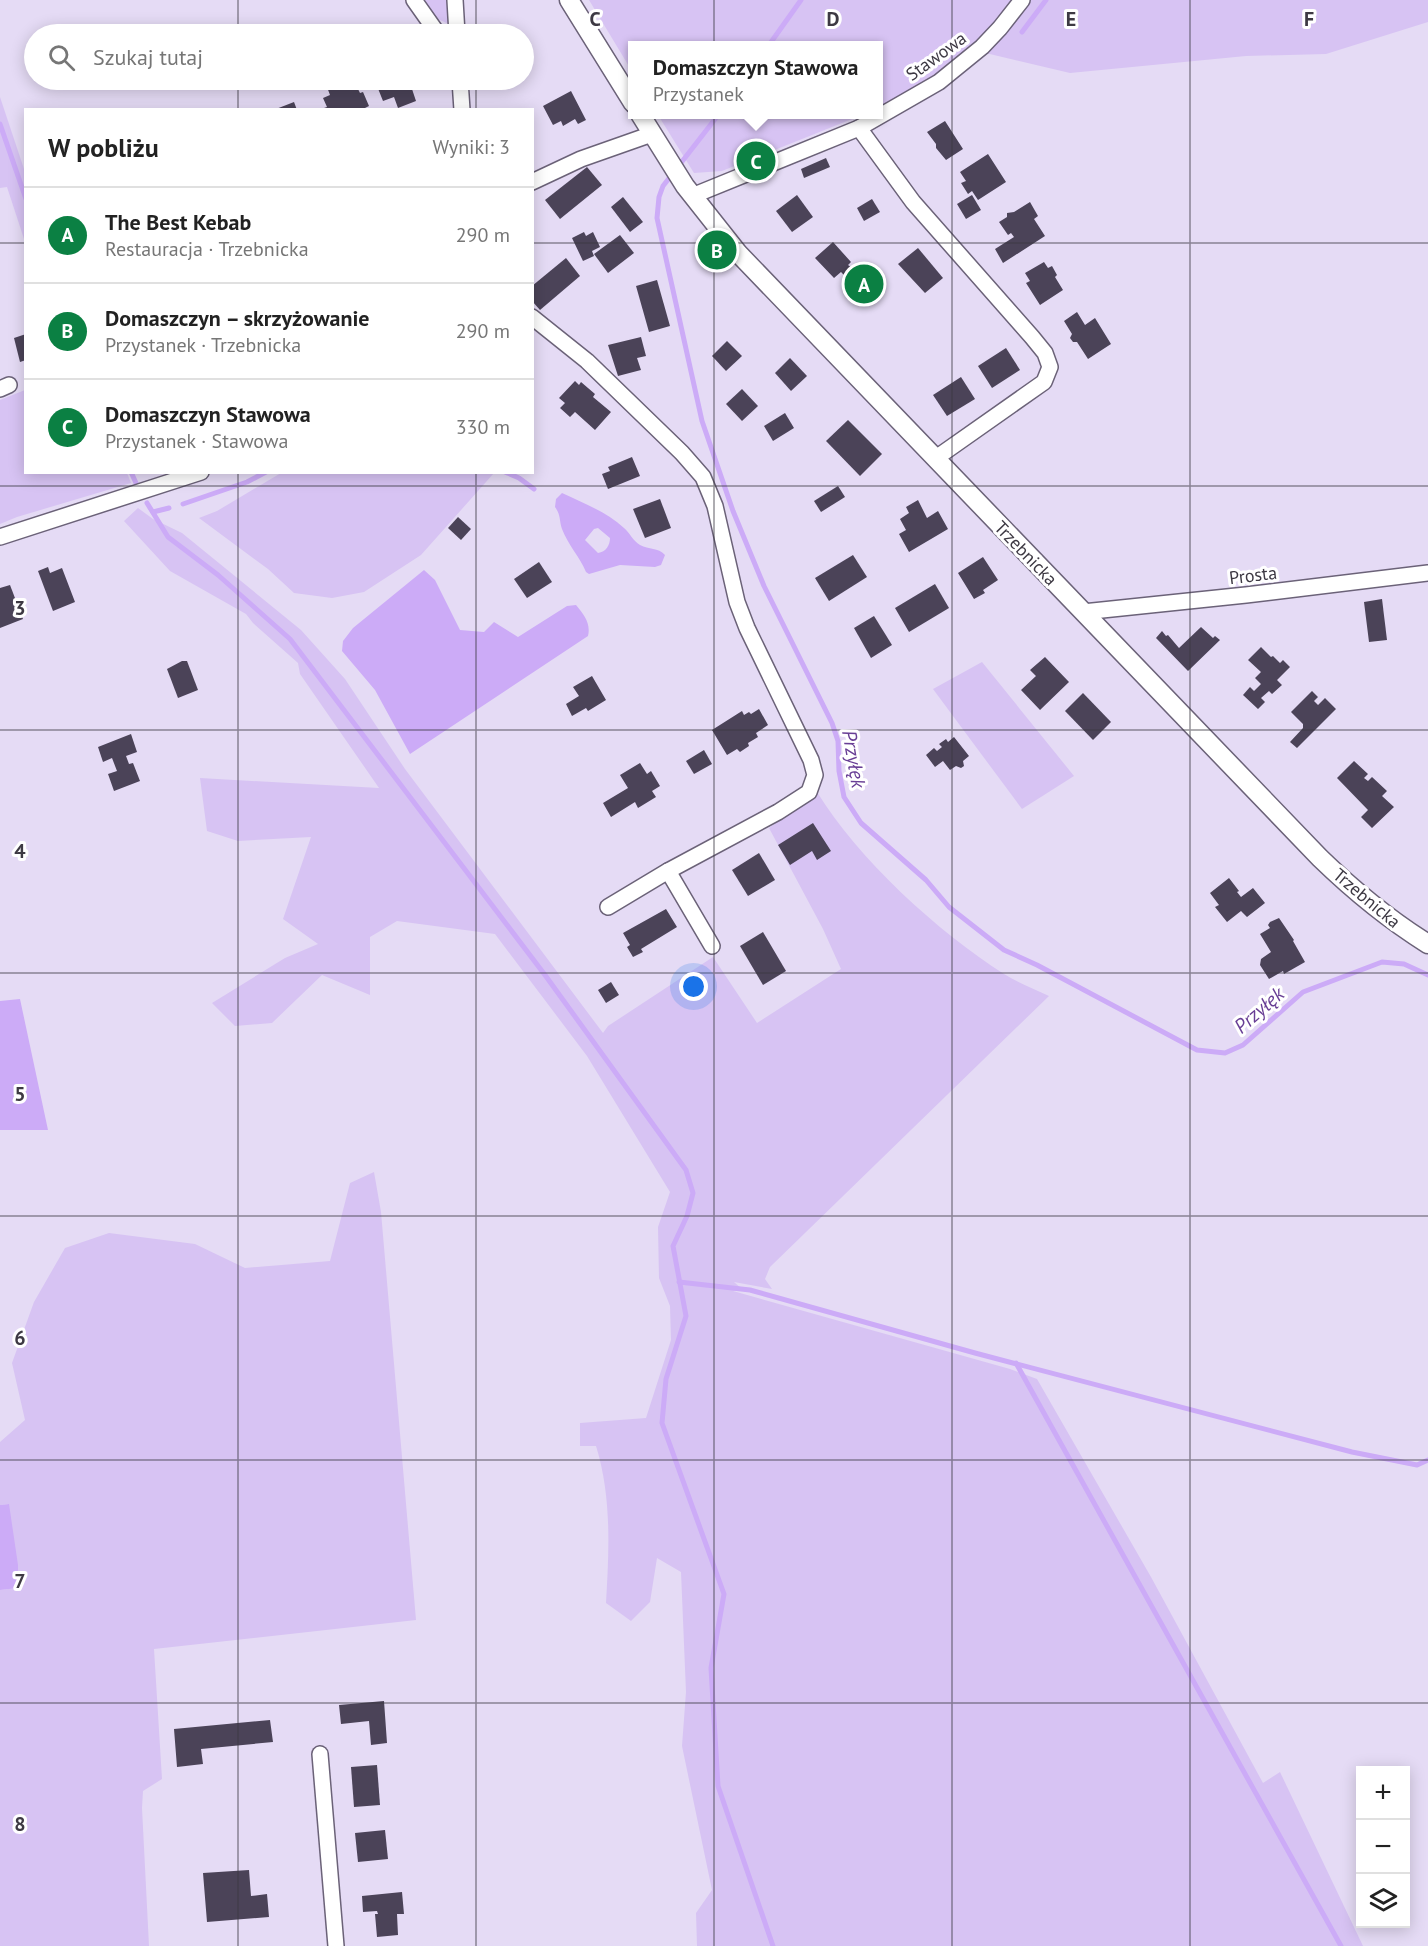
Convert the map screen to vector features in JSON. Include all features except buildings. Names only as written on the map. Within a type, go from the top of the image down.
[{"type":"street","points":[[414,0],[431,24]]},
{"type":"street","points":[[455,0],[456,24]]},
{"type":"street","points":[[569,0],[628,95]]},
{"type":"street","name":"Stawowa","points":[[883,114],[939,82],[963,65],[1000,28],[1022,0]]},
{"type":"street","points":[[461,90],[462,108]]},
{"type":"street","name":"Trzebnicka","points":[[643,119],[689,191],[738,253],[1334,872],[1382,913],[1428,944]]},
{"type":"street","name":"Stawowa","points":[[689,191],[859,128],[875,119]]},
{"type":"street","points":[[859,128],[913,202],[1045,353],[1050,367],[1044,381],[936,459]]},
{"type":"street","points":[[534,181],[581,159],[652,134]]},
{"type":"street","points":[[534,319],[587,361],[682,453],[703,477],[714,506],[740,611],[815,775],[808,792],[778,812],[668,871],[608,907]]},
{"type":"street","points":[[0,537],[195,474]]},
{"type":"street","name":"Prosta","points":[[1083,612],[1246,596],[1428,573]]},
{"type":"street","points":[[668,871],[712,946]]},
{"type":"street","points":[[320,1754],[336,1946]]},
{"type":"shaded area","points":[[425,0],[448,0],[449,24],[433,17]]},
{"type":"shaded area","points":[[589,0],[1428,0],[1428,22],[1326,54],[1246,56],[1070,73],[973,50],[936,76],[883,105],[883,41],[628,41],[628,65]]},
{"type":"shaded area","points":[[0,97],[24,169],[24,239],[7,187],[0,188]]},
{"type":"shaded area","points":[[660,119],[852,119],[722,171],[694,173]]},
{"type":"shaded area","points":[[24,390],[24,474],[127,474],[131,483],[0,524],[0,400]]},
{"type":"shaded area","points":[[279,474],[493,474],[421,555],[364,592],[332,598],[294,593],[268,569],[199,518],[217,511]]},
{"type":"shaded area","points":[[562,493],[610,517],[643,547],[665,555],[661,565],[655,567],[620,565],[589,574],[561,526],[555,507],[556,499]],"holes":[[[598,528],[610,538],[607,548],[598,553],[585,540],[594,529]]]},
{"type":"shaded area","points":[[138,508],[153,519],[182,533],[301,630],[345,679],[405,769],[603,1033],[608,1026],[713,957],[757,1023],[841,969],[823,929],[769,828],[817,792],[854,843],[927,916],[1004,974],[1049,996],[770,1267],[765,1279],[772,1289],[734,1282],[742,1289],[733,1291],[1010,1369],[1037,1379],[1151,1577],[1263,1783],[1280,1772],[1363,1946],[697,1946],[696,1913],[712,1890],[682,1746],[686,1692],[681,1572],[657,1558],[650,1602],[631,1621],[606,1603],[608,1544],[605,1485],[596,1446],[580,1446],[580,1423],[646,1418],[671,1340],[670,1306],[659,1278],[658,1227],[670,1192],[587,1056],[495,934],[397,921],[370,937],[370,995],[322,975],[272,1023],[235,1026],[212,1003],[285,958],[318,944],[283,919],[311,837],[238,841],[207,831],[200,778],[379,788],[300,674],[298,663],[246,614],[170,571],[124,521]]},
{"type":"shaded area","points":[[424,570],[435,580],[460,630],[484,632],[494,622],[518,637],[567,606],[576,605],[586,619],[589,631],[588,636],[410,754],[375,690],[342,651],[343,641],[353,628]]},
{"type":"shaded area","points":[[982,662],[1074,776],[1022,809],[933,689]]},
{"type":"shaded area","points":[[20,999],[48,1130],[0,1130],[0,1001]]},
{"type":"shaded area","points":[[374,1172],[381,1212],[416,1620],[154,1649],[162,1779],[143,1791],[149,1946],[0,1946],[0,1590],[17,1588],[8,1504],[0,1505],[0,1442],[25,1420],[12,1363],[34,1302],[65,1248],[109,1233],[195,1244],[245,1268],[330,1261],[350,1183]]},
{"type":"shaded area","points":[[9,1504],[18,1565],[18,1588],[0,1590],[0,1505]]},
{"type":"waterway","name":"Przyłęk","points":[[772,41],[801,0]]},
{"type":"waterway","points":[[1022,32],[1046,0]]},
{"type":"waterway","name":"Przyłęk","points":[[715,119],[663,186],[659,197],[657,218],[702,421],[733,511],[764,586],[832,723],[838,741],[839,771],[844,797],[861,823],[926,880],[949,907],[1004,950],[1037,965],[1197,1050],[1225,1053],[1243,1045],[1303,992],[1382,962],[1404,964],[1428,975]]},
{"type":"waterway","points":[[0,124],[24,193]]},
{"type":"waterway","points":[[132,474],[136,483]]},
{"type":"waterway","points":[[183,504],[247,482],[262,474]]},
{"type":"waterway","points":[[510,474],[534,489]]},
{"type":"waterway","points":[[147,503],[168,537],[218,575],[290,639],[545,975],[686,1170],[693,1193],[687,1216],[673,1246],[686,1316],[666,1379],[662,1423],[724,1594],[711,1668],[718,1786],[773,1946]]},
{"type":"waterway","points":[[153,512],[169,508]]},
{"type":"waterway","points":[[679,1282],[750,1290],[975,1353],[1352,1452],[1417,1465],[1428,1460]]},
{"type":"waterway","points":[[1016,1363],[1341,1946]]},
{"type":"place","name":"Domaszczyn Stawowa","points":[[756,161]]},
{"type":"place","name":"Domaszczyn – skrzyżowanie","points":[[717,250]]},
{"type":"place","name":"The Best Kebab","points":[[864,284]]}]
